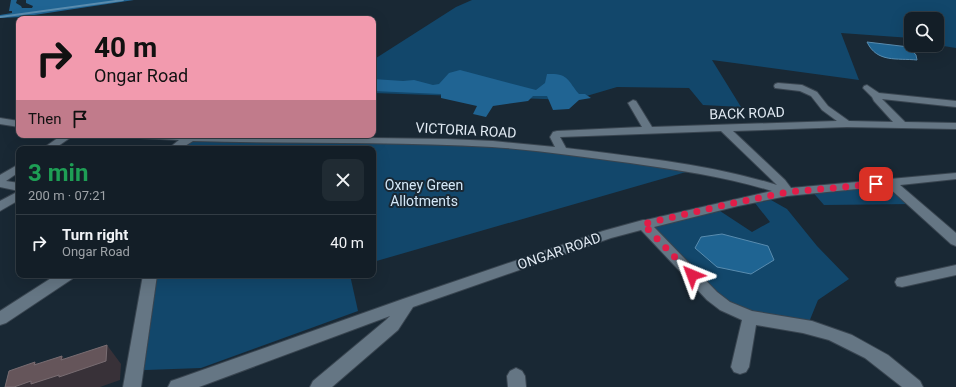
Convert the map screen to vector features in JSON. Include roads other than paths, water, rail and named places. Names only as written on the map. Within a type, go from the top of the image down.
[{"type":"street","points":[[778,86],[802,88],[814,94],[826,108],[847,124]]},
{"type":"street","points":[[867,88],[877,96],[877,99],[902,125]]},
{"type":"street","points":[[877,96],[898,97],[955,105]]},
{"type":"street","points":[[633,103],[649,130]]},
{"type":"street","points":[[0,121],[16,124]]},
{"type":"street","name":"BACK ROAD","points":[[562,150],[555,137],[557,134],[847,124],[956,126]]},
{"type":"street","points":[[724,128],[781,182],[788,192]]},
{"type":"street","points":[[52,146],[64,138]]},
{"type":"street","points":[[178,146],[190,138]]},
{"type":"street","name":"VICTORIA ROAD","points":[[287,138],[448,142],[562,150],[652,163],[732,177],[788,192]]},
{"type":"street","points":[[0,181],[16,170]]},
{"type":"street","name":"ONGAR ROAD","points":[[177,387],[408,303],[608,234],[643,224],[788,192],[956,176]]},
{"type":"street","points":[[0,181],[16,186]]},
{"type":"street","points":[[891,183],[956,241]]},
{"type":"street","points":[[0,207],[16,197]]},
{"type":"street","points":[[643,224],[712,296],[725,306],[750,318],[819,329],[835,334],[874,354],[899,372],[914,387]]},
{"type":"street","points":[[902,282],[956,270]]},
{"type":"street","points":[[0,319],[62,278]]},
{"type":"street","points":[[132,387],[150,278]]},
{"type":"street","points":[[327,384],[392,325],[408,303]]},
{"type":"street","points":[[740,367],[750,318]]},
{"type":"waterway","points":[[0,17],[123,0]]},
{"type":"park label","name":"Oxney Green Allotments","points":[[424,194]]}]
